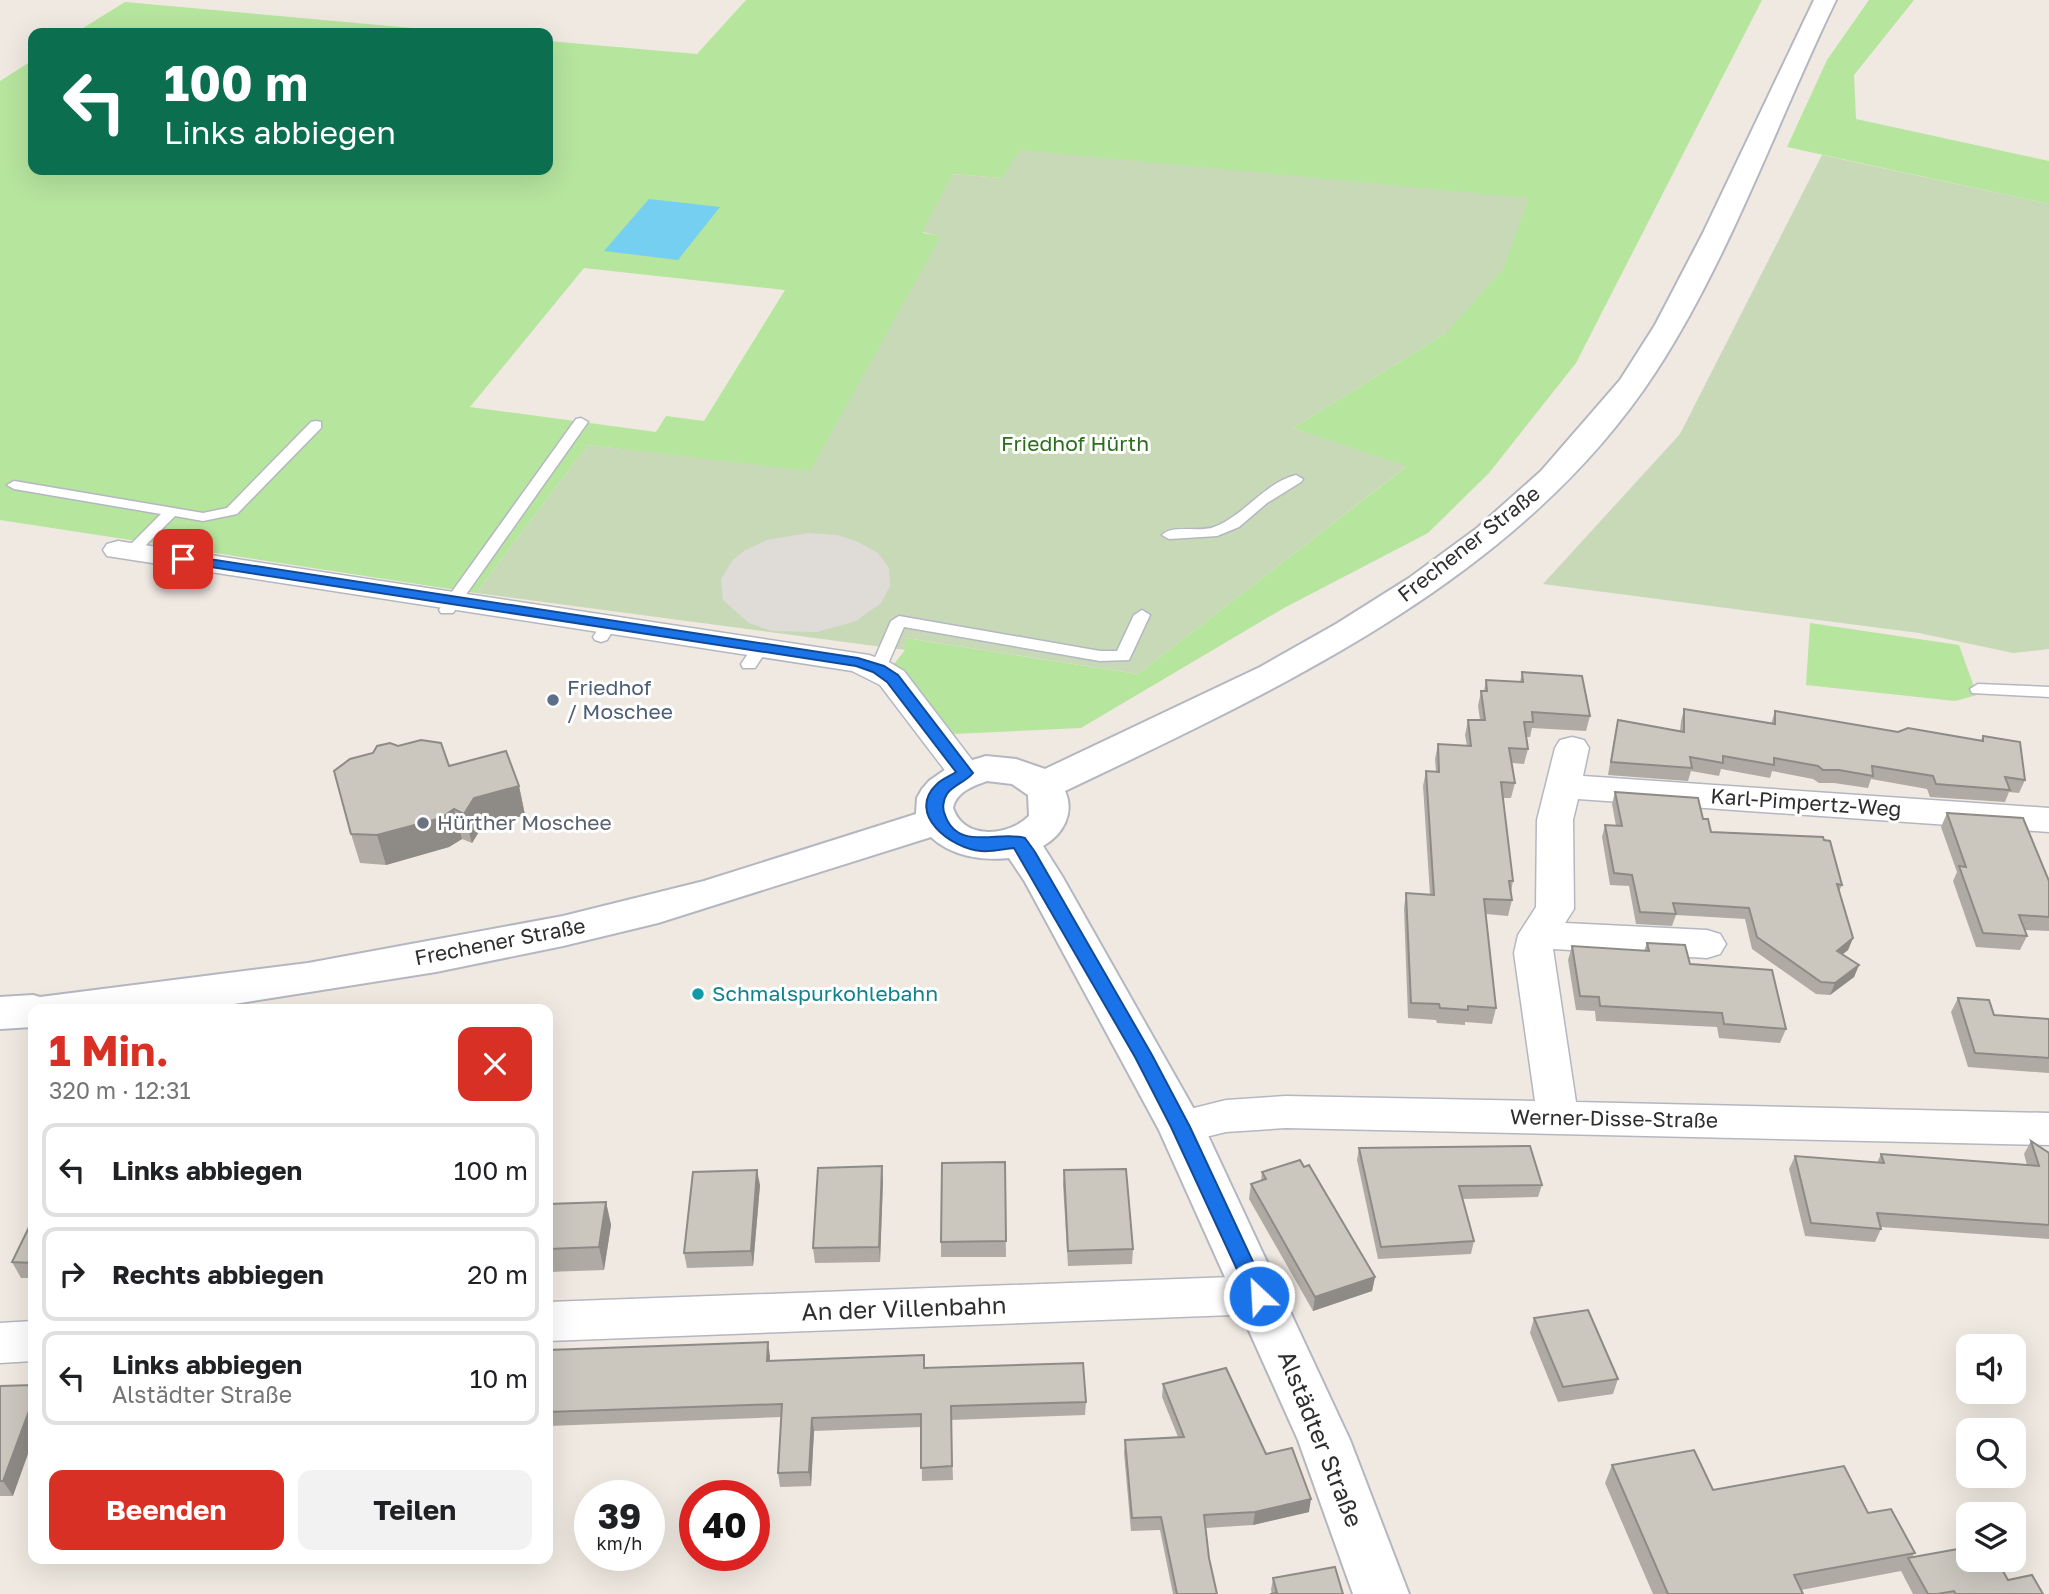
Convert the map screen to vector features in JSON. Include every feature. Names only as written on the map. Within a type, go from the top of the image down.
[{"type":"main road","name":"Frechener Straße","points":[[1042,786],[1217,704],[1363,624],[1472,547],[1535,496],[1590,438],[1641,372],[1682,307],[1825,0]]},
{"type":"main road","points":[[986,768],[1008,769],[1027,775],[1042,786],[1049,798],[1051,810],[1046,823],[1035,834],[1019,842],[981,845],[963,841],[948,832],[939,821],[935,810],[936,799],[942,789],[965,773],[986,768]]},
{"type":"main road","name":"Frechener Straße","points":[[118,1004],[164,1000],[336,974],[564,931],[699,896],[939,821]]},
{"type":"main road","name":"Alstädter Straße","points":[[1019,842],[1042,876],[1181,1127],[1324,1440],[1381,1594]]},
{"type":"main road","points":[[0,1013],[28,1011]]},
{"type":"street","points":[[124,551],[754,656],[858,662],[878,669],[892,678],[965,773]]},
{"type":"street","points":[[1558,1117],[1533,953],[1537,935],[1555,909],[1555,820],[1572,748]]},
{"type":"street","name":"Karl-Pimpertz-Weg","points":[[1563,786],[2049,820]]},
{"type":"street","points":[[1537,935],[1707,944]]},
{"type":"street","name":"Werner-Disse-Straße","points":[[1181,1127],[1226,1116],[1286,1112],[2049,1129]]},
{"type":"street","name":"An der Villenbahn","points":[[553,1322],[1259,1296]]},
{"type":"street","points":[[0,1343],[28,1341]]},
{"type":"lane","points":[[450,605],[580,422]]},
{"type":"lane","points":[[14,485],[204,517],[232,511],[316,425]]},
{"type":"lane","points":[[1169,535],[1212,533],[1234,524],[1262,500],[1296,479]]},
{"type":"lane","points":[[124,551],[172,510]]},
{"type":"lane","points":[[878,669],[899,621],[1100,656],[1123,656],[1142,615]]},
{"type":"lane","points":[[1978,689],[2049,692]]},
{"type":"green space","points":[[746,0],[1762,0],[1576,363],[1489,473],[1428,533],[1284,608],[1081,728],[953,734],[894,664],[905,650],[905,638],[1138,674],[1406,467],[1293,428],[1446,333],[1002,178],[953,174],[923,233],[942,236],[810,472],[588,445],[476,593],[0,520],[0,81],[28,63],[28,175],[553,175],[553,41],[697,54]],"holes":[[[584,268],[785,290],[704,421],[666,416],[656,432],[470,407]]]},
{"type":"green space","points":[[1869,0],[1914,0],[1854,75],[1856,119],[2049,161],[2049,204],[1787,147],[1827,60]]},
{"type":"green space","points":[[125,2],[412,28],[83,28]]},
{"type":"green space","name":"Friedhof Hürth","points":[[1020,150],[1529,198],[1503,269],[1446,333],[1293,428],[1407,466],[1138,674],[906,638],[905,650],[476,593],[588,445],[810,471],[941,236],[922,232],[953,174],[1002,178]]},
{"type":"green space","points":[[1822,155],[2049,204],[2049,649],[2013,653],[1919,633],[1543,584],[1680,434]]},
{"type":"green space","points":[[1810,623],[1959,645],[1977,695],[1955,701],[1806,685]]},
{"type":"shaded area","points":[[809,533],[837,535],[856,541],[878,553],[889,568],[890,586],[881,603],[856,621],[817,632],[772,631],[749,623],[723,600],[721,579],[733,560],[744,551],[767,540]]},
{"type":"water","points":[[649,199],[720,207],[678,260],[604,251]]},
{"type":"building","points":[[1522,672],[1582,676],[1590,716],[1532,712],[1533,722],[1524,722],[1528,749],[1509,748],[1515,783],[1501,782],[1513,881],[1509,881],[1512,900],[1484,899],[1496,1008],[1468,1006],[1468,1010],[1440,1008],[1439,1004],[1411,1003],[1406,893],[1434,895],[1426,771],[1439,772],[1438,744],[1471,746],[1468,720],[1485,720],[1481,691],[1487,691],[1486,680],[1523,682]]},
{"type":"building","points":[[1684,709],[1775,724],[1775,711],[1898,732],[1908,728],[1983,741],[1983,736],[2020,742],[2025,780],[2005,777],[2010,790],[1936,784],[1933,776],[1872,766],[1873,776],[1823,770],[1818,766],[1774,758],[1774,765],[1723,756],[1723,763],[1690,757],[1692,768],[1611,762],[1618,720],[1684,732]]},
{"type":"building","points":[[421,740],[441,743],[449,766],[506,751],[519,786],[474,798],[464,814],[454,809],[441,818],[377,835],[351,834],[334,771],[350,759],[373,753],[377,746],[390,743],[398,746]]},
{"type":"building","points":[[1615,792],[1698,798],[1703,819],[1708,819],[1711,832],[1823,837],[1824,840],[1830,841],[1842,885],[1837,884],[1853,938],[1837,951],[1859,965],[1835,983],[1821,982],[1757,937],[1749,908],[1673,903],[1676,914],[1640,912],[1632,875],[1614,873],[1605,825],[1622,826]]},
{"type":"building","points":[[1947,813],[2023,818],[2049,881],[2049,917],[2019,915],[2027,936],[1983,933],[1959,866],[1966,867]]},
{"type":"building","points":[[1647,943],[1685,945],[1690,964],[1772,970],[1786,1029],[1724,1024],[1722,1013],[1600,1006],[1599,997],[1580,996],[1572,946],[1649,951]]},
{"type":"building","points":[[1958,998],[1989,1000],[1994,1015],[2049,1019],[2049,1058],[1975,1053]]},
{"type":"building","points":[[2031,1141],[2049,1153],[2049,1225],[1877,1213],[1881,1229],[1811,1223],[1795,1156],[1884,1163],[1881,1154],[2039,1166]]},
{"type":"building","points":[[1530,1146],[1542,1185],[1459,1186],[1474,1241],[1381,1247],[1359,1148]]},
{"type":"building","points":[[1300,1160],[1304,1167],[1309,1165],[1375,1277],[1315,1297],[1251,1184],[1266,1179],[1262,1172]]},
{"type":"building","points":[[1005,1162],[1006,1241],[941,1242],[942,1163]]},
{"type":"building","points":[[882,1166],[879,1247],[813,1248],[818,1168]]},
{"type":"building","points":[[1126,1169],[1133,1249],[1068,1251],[1064,1170]]},
{"type":"building","points":[[757,1170],[751,1251],[684,1253],[693,1172]]},
{"type":"building","points":[[606,1202],[599,1247],[553,1249],[553,1204]]},
{"type":"building","points":[[28,1229],[28,1263],[12,1262]]},
{"type":"building","points":[[1588,1310],[1618,1379],[1563,1387],[1534,1318]]},
{"type":"building","points":[[768,1342],[767,1361],[924,1355],[924,1368],[1083,1363],[1086,1402],[951,1406],[952,1466],[921,1468],[921,1414],[812,1418],[809,1472],[778,1473],[782,1404],[553,1412],[553,1350]]},
{"type":"building","points":[[1226,1368],[1266,1454],[1292,1448],[1311,1499],[1255,1512],[1204,1515],[1217,1594],[1177,1594],[1161,1517],[1132,1518],[1125,1440],[1184,1437],[1163,1384]]},
{"type":"building","points":[[28,1385],[28,1414],[3,1481],[0,1481],[0,1386]]},
{"type":"building","points":[[1694,1450],[1713,1490],[1844,1466],[1868,1513],[1891,1509],[1915,1553],[1794,1575],[1803,1594],[1668,1594],[1612,1465]]},
{"type":"building","points":[[1956,1549],[1956,1572],[2003,1572],[2008,1580],[2032,1575],[2043,1594],[1956,1594],[1954,1591],[1928,1594],[1908,1558]]},
{"type":"building","points":[[1335,1567],[1343,1594],[1270,1594],[1277,1593],[1273,1578]]},
{"type":"place","name":"Friedhof / Moschee","points":[[553,700]]},
{"type":"place","name":"Hürther Moschee","points":[[423,823]]},
{"type":"place","name":"Schmalspurkohlebahn","points":[[698,994]]},
{"type":"route","points":[[183,559],[858,662],[878,669],[892,678],[965,773],[952,780],[936,799],[935,810],[939,821],[948,832],[963,841],[981,845],[1019,842],[1029,856],[1181,1127],[1259,1296]]}]
